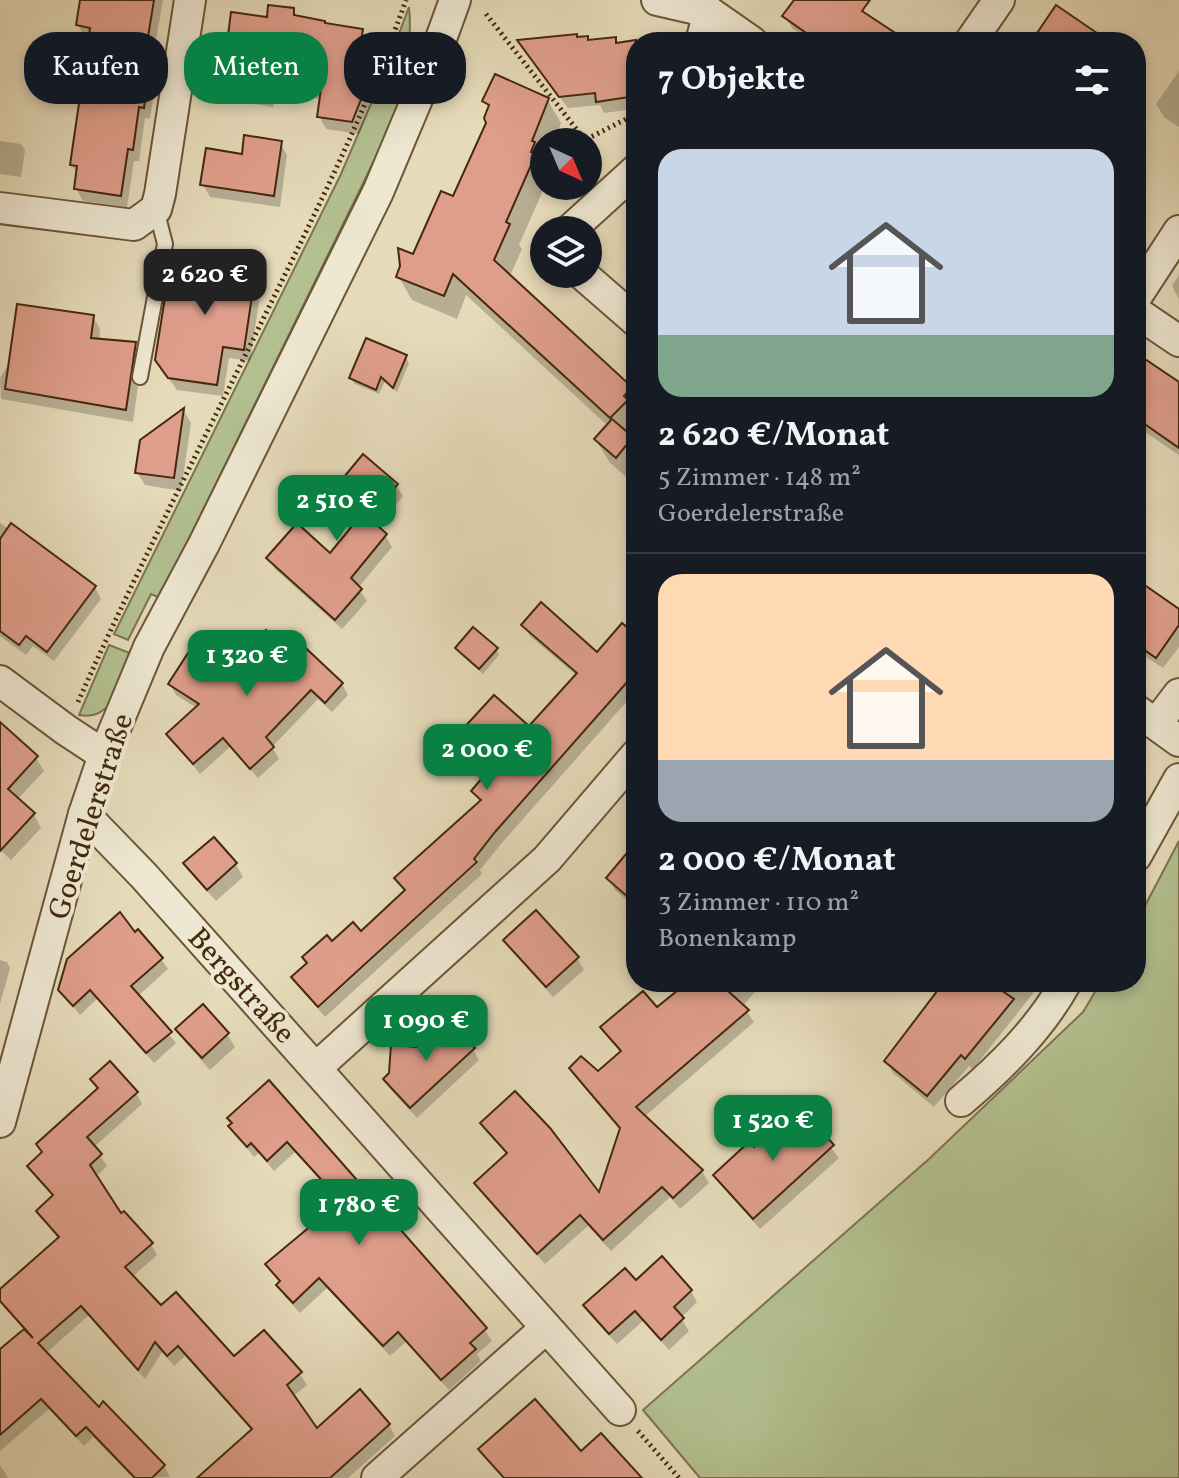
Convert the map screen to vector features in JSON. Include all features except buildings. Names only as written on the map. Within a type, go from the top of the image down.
[{"type":"street","points":[[0,208],[134,225],[156,209],[190,0]]},
{"type":"street","name":"Goerdelerstraße","points":[[0,1122],[84,814],[104,755],[149,647],[204,544],[378,192],[455,0]]},
{"type":"street","points":[[657,0],[712,6],[741,32]]},
{"type":"street","points":[[977,32],[999,0]]},
{"type":"street","points":[[704,32],[712,6]]},
{"type":"street","points":[[585,216],[626,179]]},
{"type":"street","points":[[1146,282],[1179,231]]},
{"type":"street","points":[[598,288],[626,312]]},
{"type":"street","points":[[1146,319],[1179,341]]},
{"type":"street","points":[[0,681],[104,755]]},
{"type":"street","points":[[1157,725],[1179,694]]},
{"type":"street","points":[[316,1068],[547,859],[626,767]]},
{"type":"street","points":[[1146,838],[1179,779]]},
{"type":"street","name":"Bergstraße","points":[[84,814],[144,876],[620,1410]]},
{"type":"street","points":[[961,1101],[1003,1065],[1060,992]]},
{"type":"street","points":[[377,1478],[546,1328]]},
{"type":"lane","points":[[140,377],[165,244],[156,209]]},
{"type":"path","points":[[66,730],[113,624],[335,174],[388,51],[406,0]]},
{"type":"path","points":[[486,14],[585,140],[626,119]]},
{"type":"path","points":[[620,1410],[679,1478]]},
{"type":"green space","points":[[409,7],[410,32],[400,32]]},
{"type":"green space","points":[[371,104],[398,104],[394,120],[160,598],[151,594],[128,640],[114,634],[341,174]]},
{"type":"green space","points":[[109,645],[135,655],[121,687],[108,706],[91,715],[79,715]]},
{"type":"green space","points":[[1179,841],[1179,1478],[700,1478],[643,1410],[929,1159],[1083,1012],[1095,992],[1146,992],[1146,904]]}]
